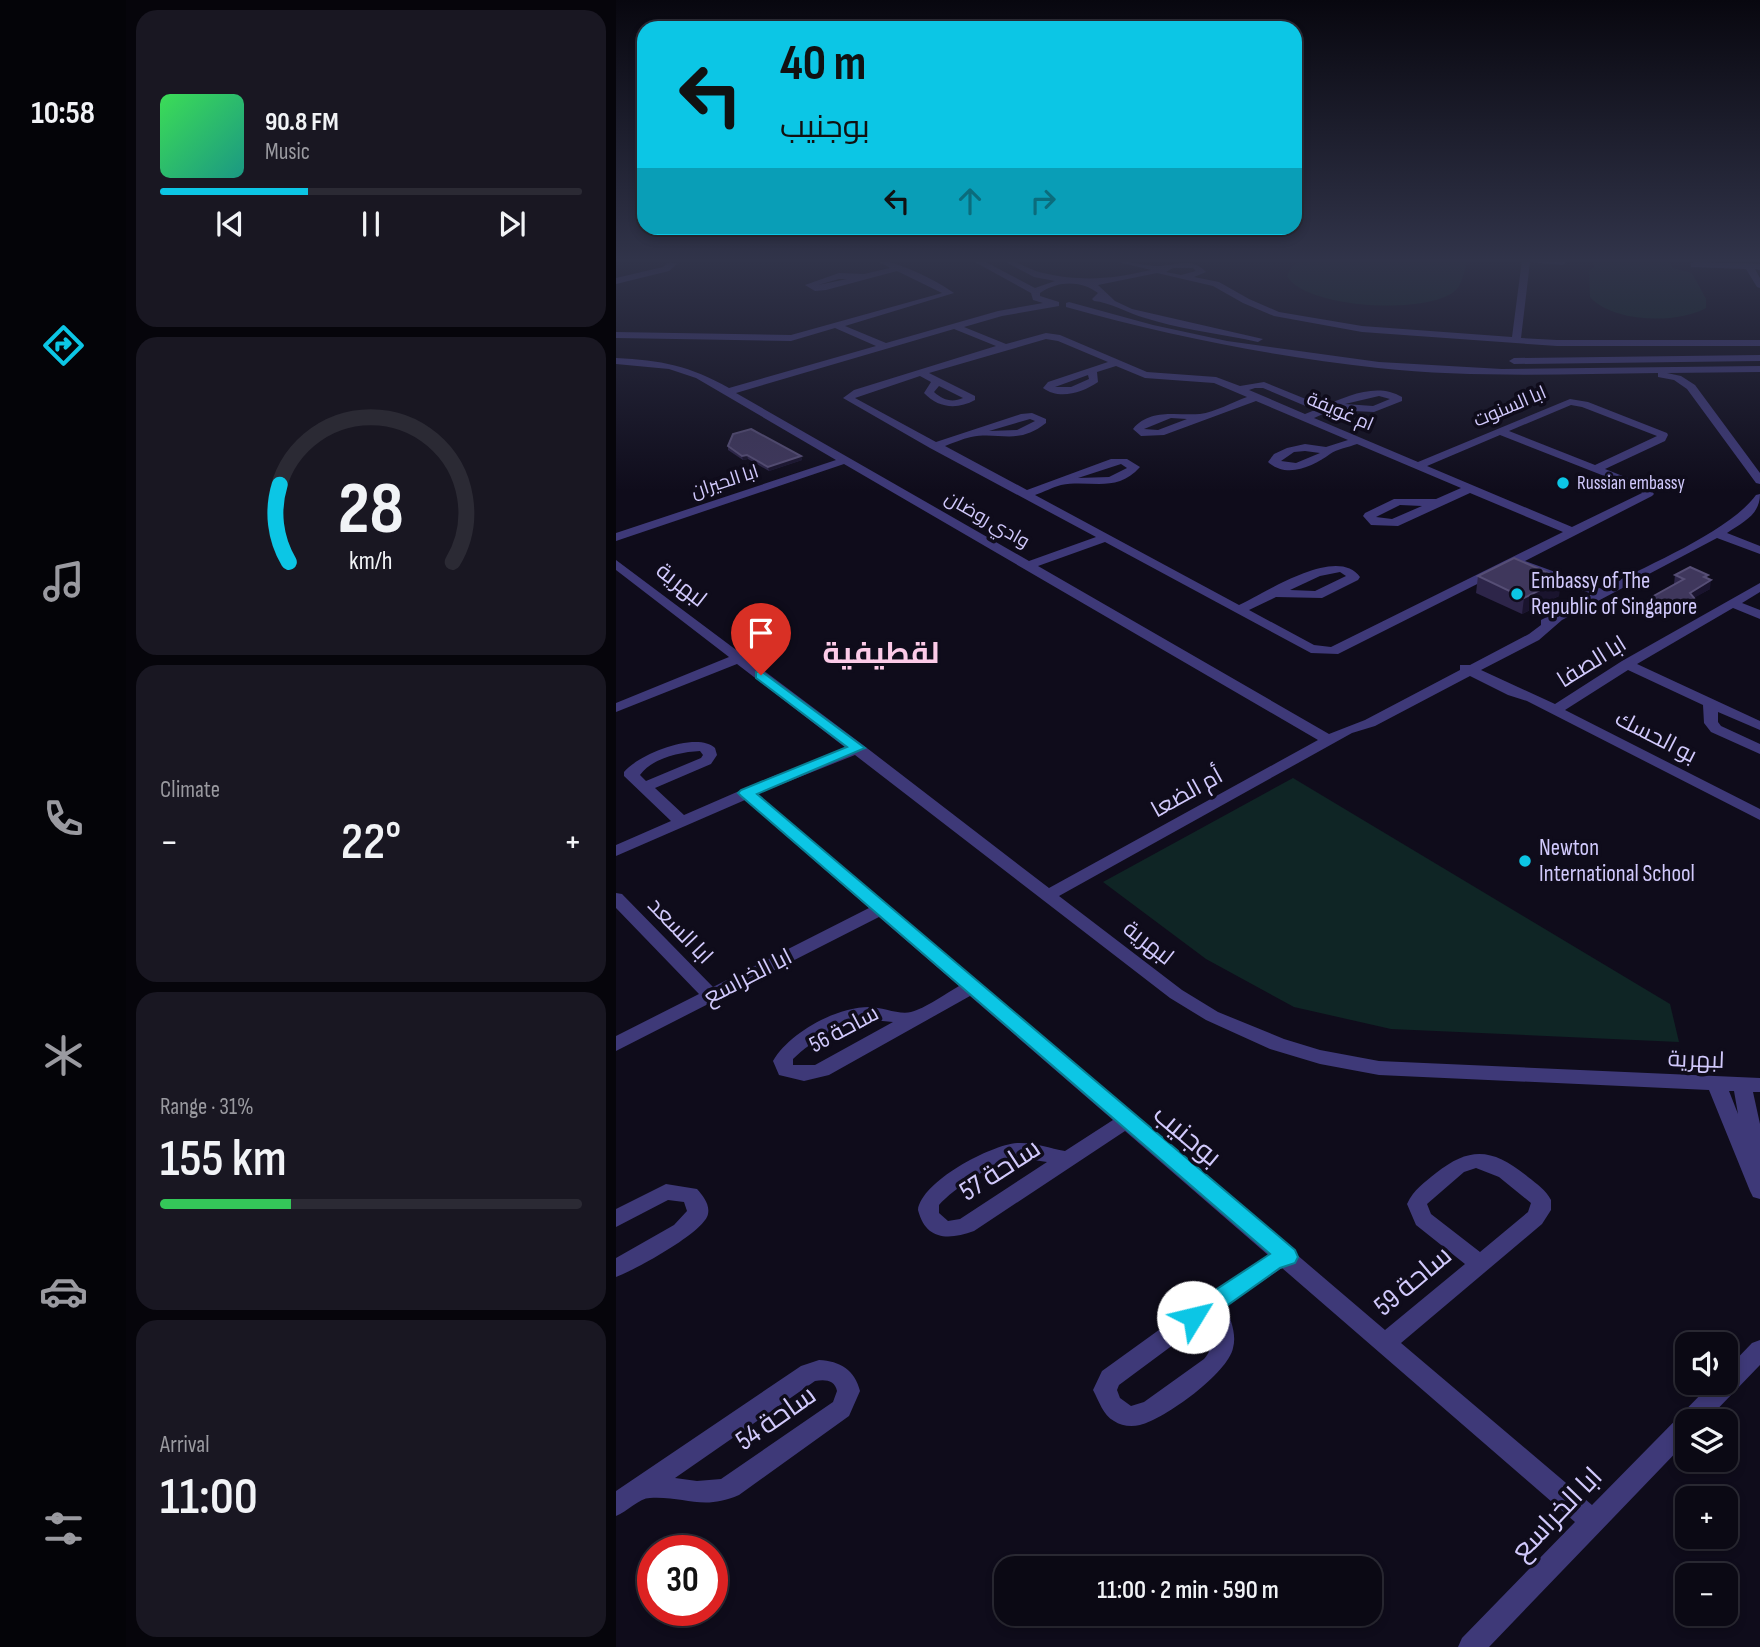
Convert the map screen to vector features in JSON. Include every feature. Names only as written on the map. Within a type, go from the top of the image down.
[{"type":"street","points":[[695,337],[786,339],[794,337]]},
{"type":"street","points":[[860,337],[881,347]]},
{"type":"street","points":[[727,392],[916,337]]},
{"type":"street","points":[[983,337],[1006,347]]},
{"type":"street","name":"ام غويفة","points":[[1038,337],[853,394],[848,398],[1311,649],[1329,652],[1648,494],[1644,488],[1498,431]]},
{"type":"street","name":"ام غويفة","points":[[1054,337],[1145,376],[1211,379],[1573,532]]},
{"type":"street","points":[[1188,337],[1314,358],[1469,371],[1760,369]]},
{"type":"street","points":[[1250,337],[1389,356],[1515,361],[1760,358]]},
{"type":"street","points":[[1470,337],[1595,342],[1760,341]]},
{"type":"street","name":"وادي روضان","points":[[616,361],[658,363],[685,369],[1328,740]]},
{"type":"street","points":[[1092,371],[1116,363]]},
{"type":"street","points":[[1728,369],[1694,376],[1689,381],[1760,481]]},
{"type":"street","points":[[1618,371],[1671,376],[1691,387]]},
{"type":"street","points":[[921,373],[937,381]]},
{"type":"street","points":[[1239,390],[1252,385],[1264,386],[1328,409],[1374,409],[1398,399],[1388,392],[1376,391],[1328,409],[1305,418]]},
{"type":"street","points":[[1203,417],[1170,415],[1138,429],[1154,434],[1203,417],[1256,397]]},
{"type":"street","name":"ابا السنوت","points":[[1417,466],[1563,403],[1574,402],[1664,435],[1661,439],[1596,470]]},
{"type":"street","points":[[934,446],[972,433],[1021,417],[1032,416],[1042,421],[1004,435],[972,433]]},
{"type":"street","points":[[1326,451],[1358,440]]},
{"type":"street","name":"ابا الحيران","points":[[616,537],[846,460]]},
{"type":"street","points":[[1025,495],[1061,481],[1111,463],[1123,461],[1133,467],[1130,472],[1098,483],[1061,481]]},
{"type":"street","points":[[1437,503],[1471,488]]},
{"type":"street","name":"أم الضعا","points":[[1048,895],[1328,740],[1347,730],[1370,723],[1470,666],[1534,637],[1555,620],[1719,531],[1750,511],[1760,498]]},
{"type":"street","points":[[1719,531],[1760,548]]},
{"type":"street","points":[[1031,568],[1106,538]]},
{"type":"street","points":[[1517,560],[1600,596]]},
{"type":"street","name":"لبهرية","points":[[616,564],[1176,993],[1212,1016],[1265,1039],[1320,1057],[1402,1070],[1751,1085]]},
{"type":"street","points":[[1239,610],[1276,593],[1330,569],[1341,568],[1354,577],[1317,594],[1276,593]]},
{"type":"street","name":"ابا الصفا","points":[[1555,710],[1627,664],[1760,587]]},
{"type":"street","points":[[1732,603],[1760,615]]},
{"type":"street","points":[[616,708],[739,658]]},
{"type":"street","points":[[1627,664],[1760,726]]},
{"type":"street","name":"بو الحسك","points":[[1470,666],[1760,816]]},
{"type":"street","points":[[1710,703],[1711,723],[1716,729],[1760,750]]},
{"type":"street","points":[[616,851],[781,778],[808,770],[854,745]]},
{"type":"street","points":[[645,787],[682,822]]},
{"type":"street","name":"بوجنيب","points":[[746,793],[1593,1522]]},
{"type":"street","name":"ابا السعد","points":[[616,898],[711,996]]},
{"type":"street","name":"ابا الخراسع","points":[[616,1044],[880,909]]},
{"type":"street","name":"ساحة 56","points":[[913,1020],[861,1014],[848,1017],[792,1047],[782,1061],[786,1070],[808,1075],[822,1070],[913,1020],[971,987]]},
{"type":"street","points":[[1716,1083],[1758,1180]]},
{"type":"street","points":[[1751,1085],[1758,1180]]},
{"type":"street","name":"ساحة 57","points":[[1066,1159],[1020,1151],[999,1155],[935,1194],[928,1204],[928,1214],[933,1223],[944,1229],[967,1225],[1126,1121]]},
{"type":"street","name":"ساحة 59","points":[[1384,1344],[1480,1264],[1535,1218],[1542,1204],[1532,1193],[1493,1164],[1475,1159],[1465,1162],[1421,1195],[1418,1204],[1423,1219],[1480,1264]]},
{"type":"street","points":[[616,1219],[656,1196],[677,1191],[690,1195],[696,1203],[698,1213],[681,1231],[616,1268]]},
{"type":"street","points":[[1214,1302],[1224,1339],[1222,1352],[1214,1363],[1151,1411],[1138,1417],[1123,1415],[1110,1405],[1105,1390],[1110,1378],[1214,1302],[1273,1262],[1287,1257]]},
{"type":"street","points":[[1703,1409],[1760,1350]]},
{"type":"street","name":"ساحة 54","points":[[616,1505],[809,1373],[832,1370],[849,1384],[849,1397],[841,1409],[730,1487],[708,1493],[644,1486]]},
{"type":"street","name":"ابا الخراسع","points":[[1471,1647],[1675,1437]]},
{"type":"green space","points":[[1293,778],[1670,1004],[1679,1042],[1391,1029],[1294,1007],[1206,959],[1103,882]]},
{"type":"building","points":[[751,429],[801,456],[768,467],[747,455],[742,456],[728,446],[733,434]]},
{"type":"building","points":[[1514,558],[1562,579],[1524,598],[1478,576]]},
{"type":"building","points":[[1690,567],[1708,575],[1704,577],[1711,580],[1690,593],[1694,598],[1676,608],[1650,598],[1684,579],[1675,575]]},
{"type":"place","name":"Russian embassy","points":[[1563,483]]},
{"type":"place","name":"Embassy of The Republic of Singapore","points":[[1517,594]]},
{"type":"place","name":"Newton International School","points":[[1525,861]]},
{"type":"district","name":"لقطيفية","points":[[881,654]]},
{"type":"route","points":[[761,675],[858,748],[746,793],[1287,1257],[1273,1262],[1193,1317]]}]
